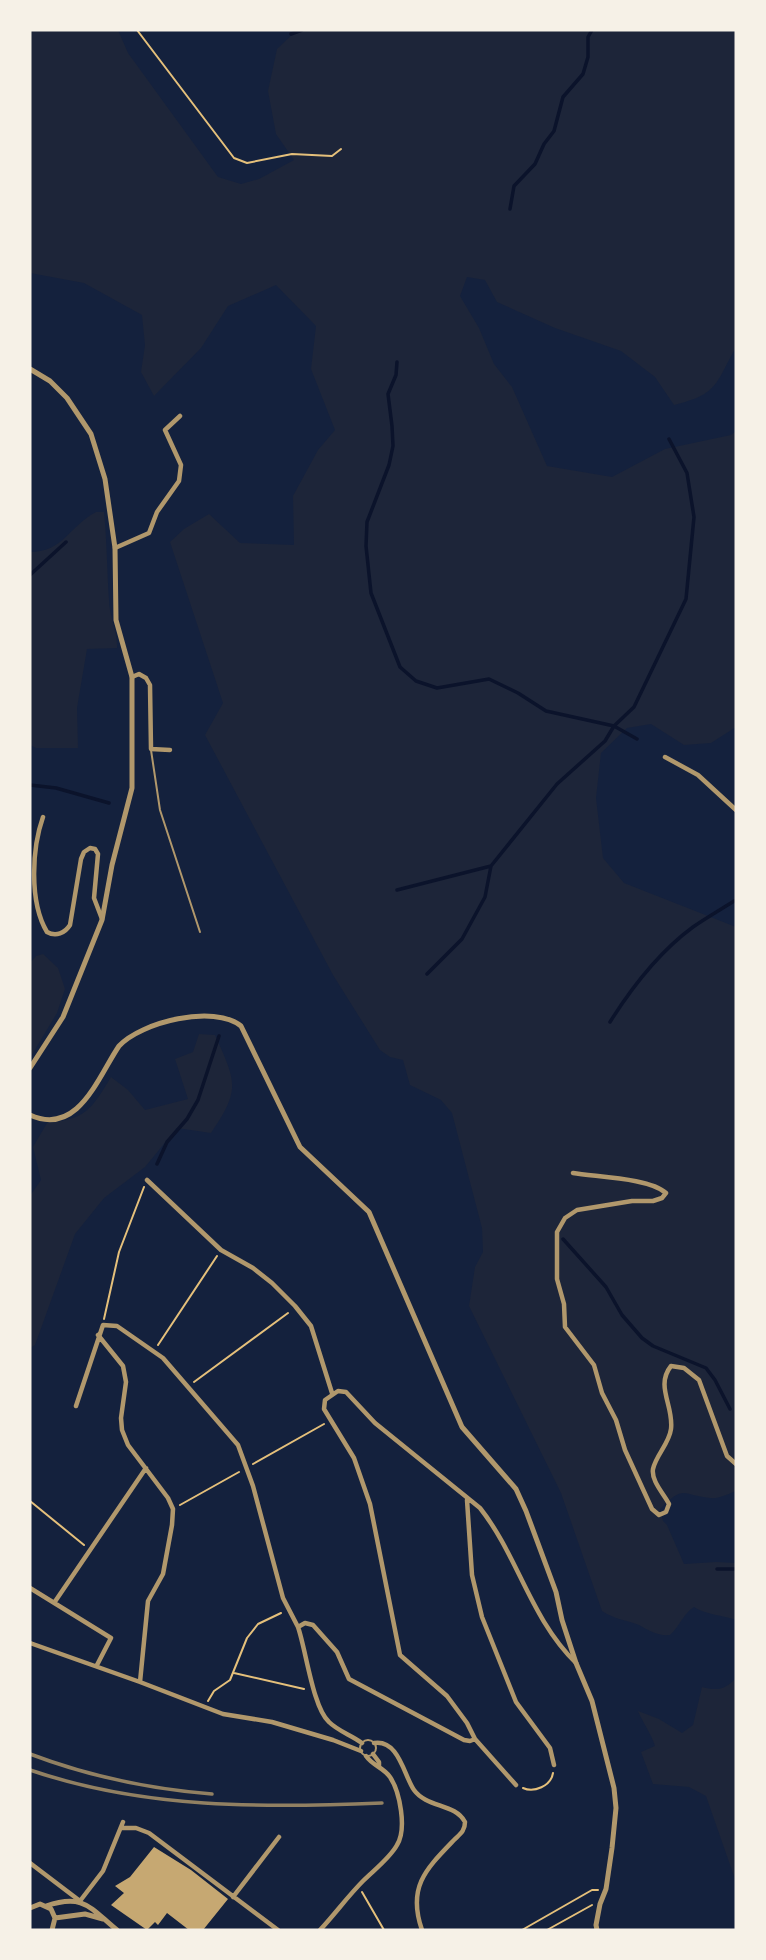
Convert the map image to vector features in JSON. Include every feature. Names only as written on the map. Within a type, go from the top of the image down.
[{"type":"street","points":[[30,369],[50,381],[68,398],[90,435],[105,480],[115,548],[116,620],[132,677],[132,788],[112,865],[102,919],[63,1017],[30,1068]]},
{"type":"street","points":[[115,548],[149,533],[157,512],[180,481],[181,465],[165,430],[180,416]]},
{"type":"street","points":[[132,677],[139,674],[146,678],[150,685],[151,749],[170,750]]},
{"type":"street","points":[[665,757],[698,775],[736,810]]},
{"type":"street","points":[[43,817],[36,838],[34,875],[44,928],[55,934],[66,930],[70,925],[82,856],[85,850],[90,848],[95,849],[98,854],[94,898],[102,919]]},
{"type":"street","points":[[30,1115],[42,1119],[59,1119],[82,1106],[119,1046],[126,1039],[158,1023],[217,1016],[229,1018],[241,1026],[300,1147],[369,1212],[462,1427],[516,1489],[556,1592],[576,1663],[592,1701],[614,1788],[616,1808],[606,1889],[600,1904],[597,1930]]},
{"type":"street","points":[[573,1173],[642,1183],[661,1188],[666,1193],[662,1198],[653,1200],[577,1210],[565,1218],[557,1232],[557,1279],[564,1304],[565,1327],[594,1365],[602,1393],[616,1420],[625,1450],[652,1509],[659,1514],[666,1512],[668,1504],[654,1480],[653,1469],[671,1429],[670,1409],[663,1383],[671,1366],[684,1368],[699,1380],[727,1456],[736,1464]]},
{"type":"street","points":[[147,1180],[221,1250],[253,1268],[296,1307],[311,1326],[332,1393]]},
{"type":"street","points":[[76,1406],[103,1325],[117,1326],[154,1352],[188,1387],[237,1446],[246,1468],[279,1586],[298,1627],[316,1703],[327,1722],[362,1743]]},
{"type":"street","points":[[98,1335],[123,1366],[126,1382],[121,1418],[128,1445],[168,1498],[173,1509],[171,1536],[163,1574],[148,1601],[140,1682]]},
{"type":"street","points":[[472,1740],[467,1723],[447,1696],[400,1655],[369,1504],[354,1458],[334,1427],[324,1405],[325,1399],[332,1393],[346,1392],[375,1423],[480,1508],[491,1523],[552,1637],[576,1663]]},
{"type":"street","points":[[54,1603],[146,1468]]},
{"type":"street","points":[[468,1499],[466,1509],[472,1575],[482,1617],[516,1702],[550,1748],[554,1765]]},
{"type":"street","points":[[30,1588],[111,1638],[97,1665]]},
{"type":"street","points":[[298,1627],[305,1623],[313,1625],[337,1652],[349,1679],[472,1740],[516,1785]]},
{"type":"street","points":[[30,1643],[97,1665],[223,1714],[272,1723],[333,1740],[360,1751]]},
{"type":"street","points":[[374,1743],[385,1745],[403,1763],[409,1781],[424,1801],[459,1813],[465,1822],[464,1830],[430,1864],[421,1879],[416,1899],[422,1930]]},
{"type":"street","points":[[373,1754],[379,1766]]},
{"type":"street","points":[[320,1930],[397,1847],[400,1838],[397,1794],[390,1777],[366,1756]]},
{"type":"street","points":[[30,1906],[80,1901],[103,1871],[123,1822]]},
{"type":"street","points":[[121,1828],[136,1828],[149,1833],[278,1930]]},
{"type":"street","points":[[233,1897],[279,1837]]},
{"type":"street","points":[[30,1863],[92,1908],[117,1930]]},
{"type":"street","points":[[46,1906],[55,1918],[52,1930]]},
{"type":"street","points":[[55,1918],[85,1914],[104,1919]]},
{"type":"street","points":[[327,1923],[331,1930]]},
{"type":"lane","points":[[151,749],[160,810],[200,932]]},
{"type":"lane","points":[[367,1740],[374,1743],[376,1748],[373,1754],[366,1756],[360,1751],[362,1743],[367,1740]]},
{"type":"path","points":[[137,30],[234,158],[247,163],[292,154],[332,156],[341,149]]},
{"type":"path","points":[[103,1325],[119,1252],[147,1180]]},
{"type":"path","points":[[154,1352],[221,1250]]},
{"type":"path","points":[[188,1387],[296,1307]]},
{"type":"path","points":[[173,1509],[325,1424],[330,1430],[334,1427]]},
{"type":"path","points":[[30,1501],[90,1550]]},
{"type":"path","points":[[207,1703],[210,1695],[228,1683],[247,1638],[258,1624],[289,1611]]},
{"type":"path","points":[[233,1673],[310,1689]]},
{"type":"path","points":[[516,1785],[527,1791],[542,1787],[552,1779],[554,1765]]},
{"type":"path","points":[[522,1930],[592,1890],[606,1889]]},
{"type":"path","points":[[361,1891],[384,1930]]},
{"type":"path","points":[[547,1930],[593,1904],[600,1904]]},
{"type":"shaded area","points":[[30,30],[118,30],[128,53],[218,177],[241,184],[259,179],[294,160],[276,134],[268,91],[277,49],[297,30],[736,30],[736,347],[719,379],[708,392],[674,405],[655,377],[621,351],[555,328],[497,302],[485,280],[467,277],[460,296],[479,328],[494,364],[512,387],[547,466],[612,477],[665,449],[731,435],[736,431],[736,727],[711,743],[684,745],[651,724],[627,728],[601,753],[596,798],[603,858],[624,883],[736,927],[736,1491],[713,1498],[679,1494],[660,1509],[684,1564],[736,1563],[736,1620],[694,1607],[670,1635],[665,1635],[602,1611],[561,1493],[469,1306],[475,1267],[483,1252],[482,1228],[452,1113],[441,1100],[410,1085],[403,1060],[390,1057],[380,1050],[333,975],[205,735],[223,703],[170,542],[184,529],[209,514],[240,543],[294,545],[293,496],[318,450],[335,430],[311,369],[316,326],[276,285],[228,306],[201,348],[154,396],[141,372],[145,345],[142,315],[84,283],[30,273]]},
{"type":"shaded area","points":[[96,512],[104,512],[109,606],[117,648],[87,649],[77,708],[78,748],[36,748],[30,745],[30,552],[51,548]]},
{"type":"shaded area","points":[[43,954],[58,968],[65,989],[57,1013],[30,1058],[30,963],[36,956]]},
{"type":"shaded area","points":[[199,1034],[215,1035],[231,1075],[231,1095],[221,1118],[211,1133],[177,1128],[145,1167],[104,1198],[75,1234],[35,1345],[30,1348],[30,1196],[41,1180],[33,1147],[47,1123],[71,1119],[86,1111],[111,1077],[128,1090],[145,1110],[188,1099],[175,1059],[193,1052]]},
{"type":"shaded area","points":[[736,1678],[736,1882],[706,1796],[689,1787],[653,1784],[641,1752],[655,1746],[638,1711],[659,1719],[682,1733],[693,1725],[702,1687],[720,1688]]},
{"type":"building","points":[[154,1847],[191,1870],[228,1899],[203,1930],[189,1930],[167,1913],[158,1925],[155,1922],[147,1930],[111,1905],[124,1893],[115,1886],[130,1877]]},
{"type":"waterway","points":[[291,34],[302,30]]},
{"type":"waterway","points":[[510,209],[514,186],[535,164],[544,144],[554,131],[563,97],[583,74],[588,57],[588,37],[592,30]]},
{"type":"waterway","points":[[397,362],[396,375],[388,394],[393,446],[389,465],[367,522],[366,546],[371,593],[400,667],[416,681],[437,688],[489,679],[546,711],[614,726],[637,739]]},
{"type":"waterway","points":[[427,974],[462,939],[485,897],[491,866],[557,784],[605,741],[614,726],[634,707],[686,599],[694,517],[687,473],[669,439]]},
{"type":"waterway","points":[[30,575],[66,542]]},
{"type":"waterway","points":[[30,785],[56,788],[109,803]]},
{"type":"waterway","points":[[397,890],[491,866]]},
{"type":"waterway","points":[[610,1022],[637,983],[669,947],[693,927],[734,901]]},
{"type":"waterway","points":[[157,1164],[167,1142],[187,1119],[198,1100],[219,1036]]},
{"type":"waterway","points":[[563,1239],[606,1287],[622,1315],[642,1338],[653,1346],[706,1368],[730,1409]]},
{"type":"waterway","points":[[717,1569],[736,1569]]},
{"type":"railway","points":[[30,1754],[119,1780],[212,1794]]},
{"type":"railway","points":[[30,1770],[73,1783],[160,1799],[248,1805],[382,1803]]}]
